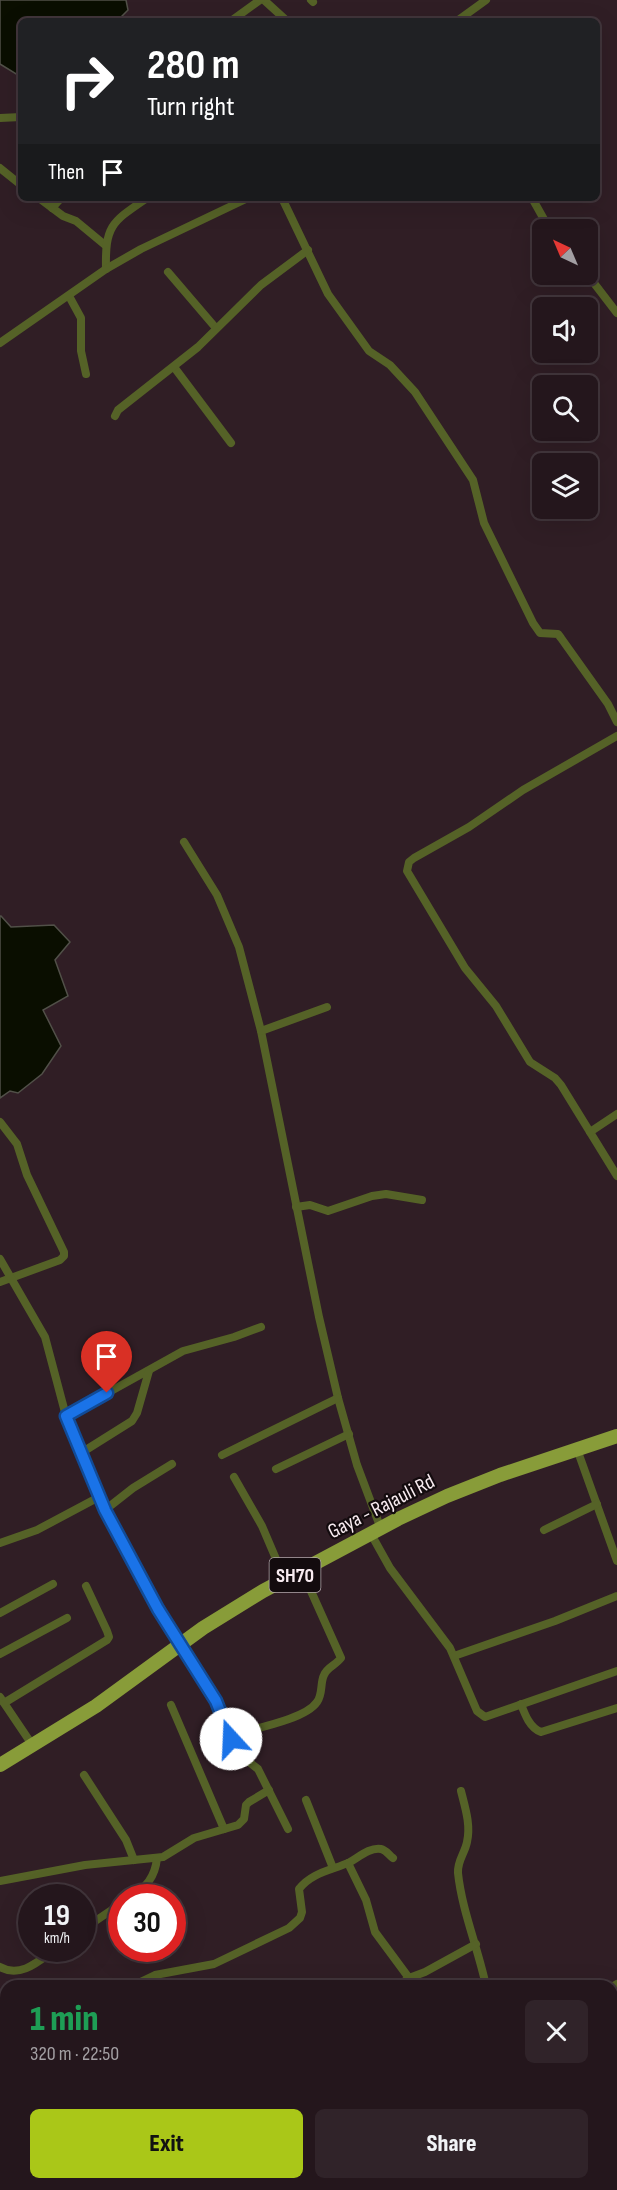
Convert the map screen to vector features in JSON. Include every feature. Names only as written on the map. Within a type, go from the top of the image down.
[{"type":"main road","name":"Gaya - Rajauli Rd","points":[[0,1765],[123,1689],[222,1615],[302,1570],[470,1486],[617,1436]]},
{"type":"street","points":[[235,18],[262,0],[283,18]]},
{"type":"street","points":[[461,18],[486,0]]},
{"type":"street","points":[[0,118],[18,117]]},
{"type":"street","points":[[0,168],[18,182]]},
{"type":"street","points":[[43,201],[76,221],[105,245]]},
{"type":"street","points":[[52,208],[58,201]]},
{"type":"street","points":[[106,269],[105,245],[109,231],[122,215],[143,201]]},
{"type":"street","points":[[0,343],[106,269],[141,249],[242,201]]},
{"type":"street","points":[[284,201],[323,286],[369,351],[390,365],[415,392],[473,480],[484,523],[533,623],[540,633],[558,634],[608,704],[617,722]]},
{"type":"street","points":[[534,201],[544,219]]},
{"type":"street","points":[[116,416],[118,410],[198,347],[215,327],[261,285],[308,250]]},
{"type":"street","points":[[168,272],[215,327]]},
{"type":"street","points":[[595,285],[617,313]]},
{"type":"street","points":[[69,296],[81,318],[81,351],[86,374]]},
{"type":"street","points":[[174,367],[231,442]]},
{"type":"street","points":[[617,736],[523,789],[469,827],[414,858],[407,867],[409,875],[465,968],[496,1006],[530,1062],[555,1078],[561,1085],[617,1176]]},
{"type":"street","points":[[184,842],[217,895],[239,947],[261,1031],[296,1207],[338,1398],[376,1532],[390,1568],[439,1631],[454,1656],[472,1701],[481,1716],[485,1717],[617,1671]]},
{"type":"street","points":[[261,1031],[327,1007]]},
{"type":"street","points":[[590,1132],[617,1114]]},
{"type":"street","points":[[0,1122],[17,1144],[27,1175],[64,1252],[60,1260],[0,1282]]},
{"type":"street","points":[[296,1207],[310,1206],[328,1211],[372,1196],[386,1194],[422,1200]]},
{"type":"street","points":[[0,1259],[45,1337],[66,1416],[105,1510],[158,1609],[216,1701],[239,1754],[258,1769],[288,1829]]},
{"type":"street","points":[[66,1416],[183,1351],[234,1337],[261,1326]]},
{"type":"street","points":[[81,1453],[132,1421],[137,1413],[148,1371]]},
{"type":"street","points":[[222,1455],[338,1398]]},
{"type":"street","points":[[276,1469],[349,1434]]},
{"type":"street","points":[[577,1449],[617,1561]]},
{"type":"street","points":[[105,1510],[172,1464]]},
{"type":"street","points":[[234,1477],[262,1526],[285,1580]]},
{"type":"street","points":[[0,1543],[37,1530],[99,1497]]},
{"type":"street","points":[[544,1530],[597,1504]]},
{"type":"street","points":[[230,1736],[293,1717],[312,1708],[322,1693],[324,1674],[341,1658],[302,1570]]},
{"type":"street","points":[[0,1613],[52,1584]]},
{"type":"street","points":[[33,1746],[2,1700],[109,1637],[86,1586]]},
{"type":"street","points":[[454,1656],[564,1618],[617,1596]]},
{"type":"street","points":[[0,1654],[68,1618]]},
{"type":"street","points":[[521,1704],[533,1727],[541,1732],[617,1708]]},
{"type":"street","points":[[171,1705],[224,1829]]},
{"type":"street","points":[[84,1775],[126,1840],[134,1860]]},
{"type":"street","points":[[0,1881],[85,1865],[156,1858],[170,1854],[194,1838],[241,1822],[245,1816],[246,1805],[269,1790]]},
{"type":"street","points":[[461,1791],[468,1830],[467,1843],[458,1867],[459,1876],[466,1914],[485,1980]]},
{"type":"street","points":[[306,1800],[333,1868]]},
{"type":"street","points":[[145,1980],[155,1975],[214,1964],[289,1928],[300,1918],[302,1912],[299,1889],[312,1877],[348,1863],[375,1849],[382,1849],[393,1858]]},
{"type":"street","points":[[147,1884],[155,1869],[156,1858]]},
{"type":"street","points":[[348,1863],[366,1900],[375,1932],[409,1978]]},
{"type":"street","points":[[406,1980],[476,1944]]},
{"type":"street","points":[[0,1967],[9,1972],[19,1971],[37,1962]]},
{"type":"shaded area","points":[[0,0],[126,0],[128,10],[120,18],[18,18],[18,75],[0,64]]},
{"type":"shaded area","points":[[0,916],[11,927],[54,925],[70,942],[55,960],[68,996],[43,1010],[61,1046],[42,1074],[18,1093],[10,1091],[0,1098]]},
{"type":"route","points":[[107,1393],[66,1416],[105,1510],[158,1609],[216,1701],[231,1739]]}]
